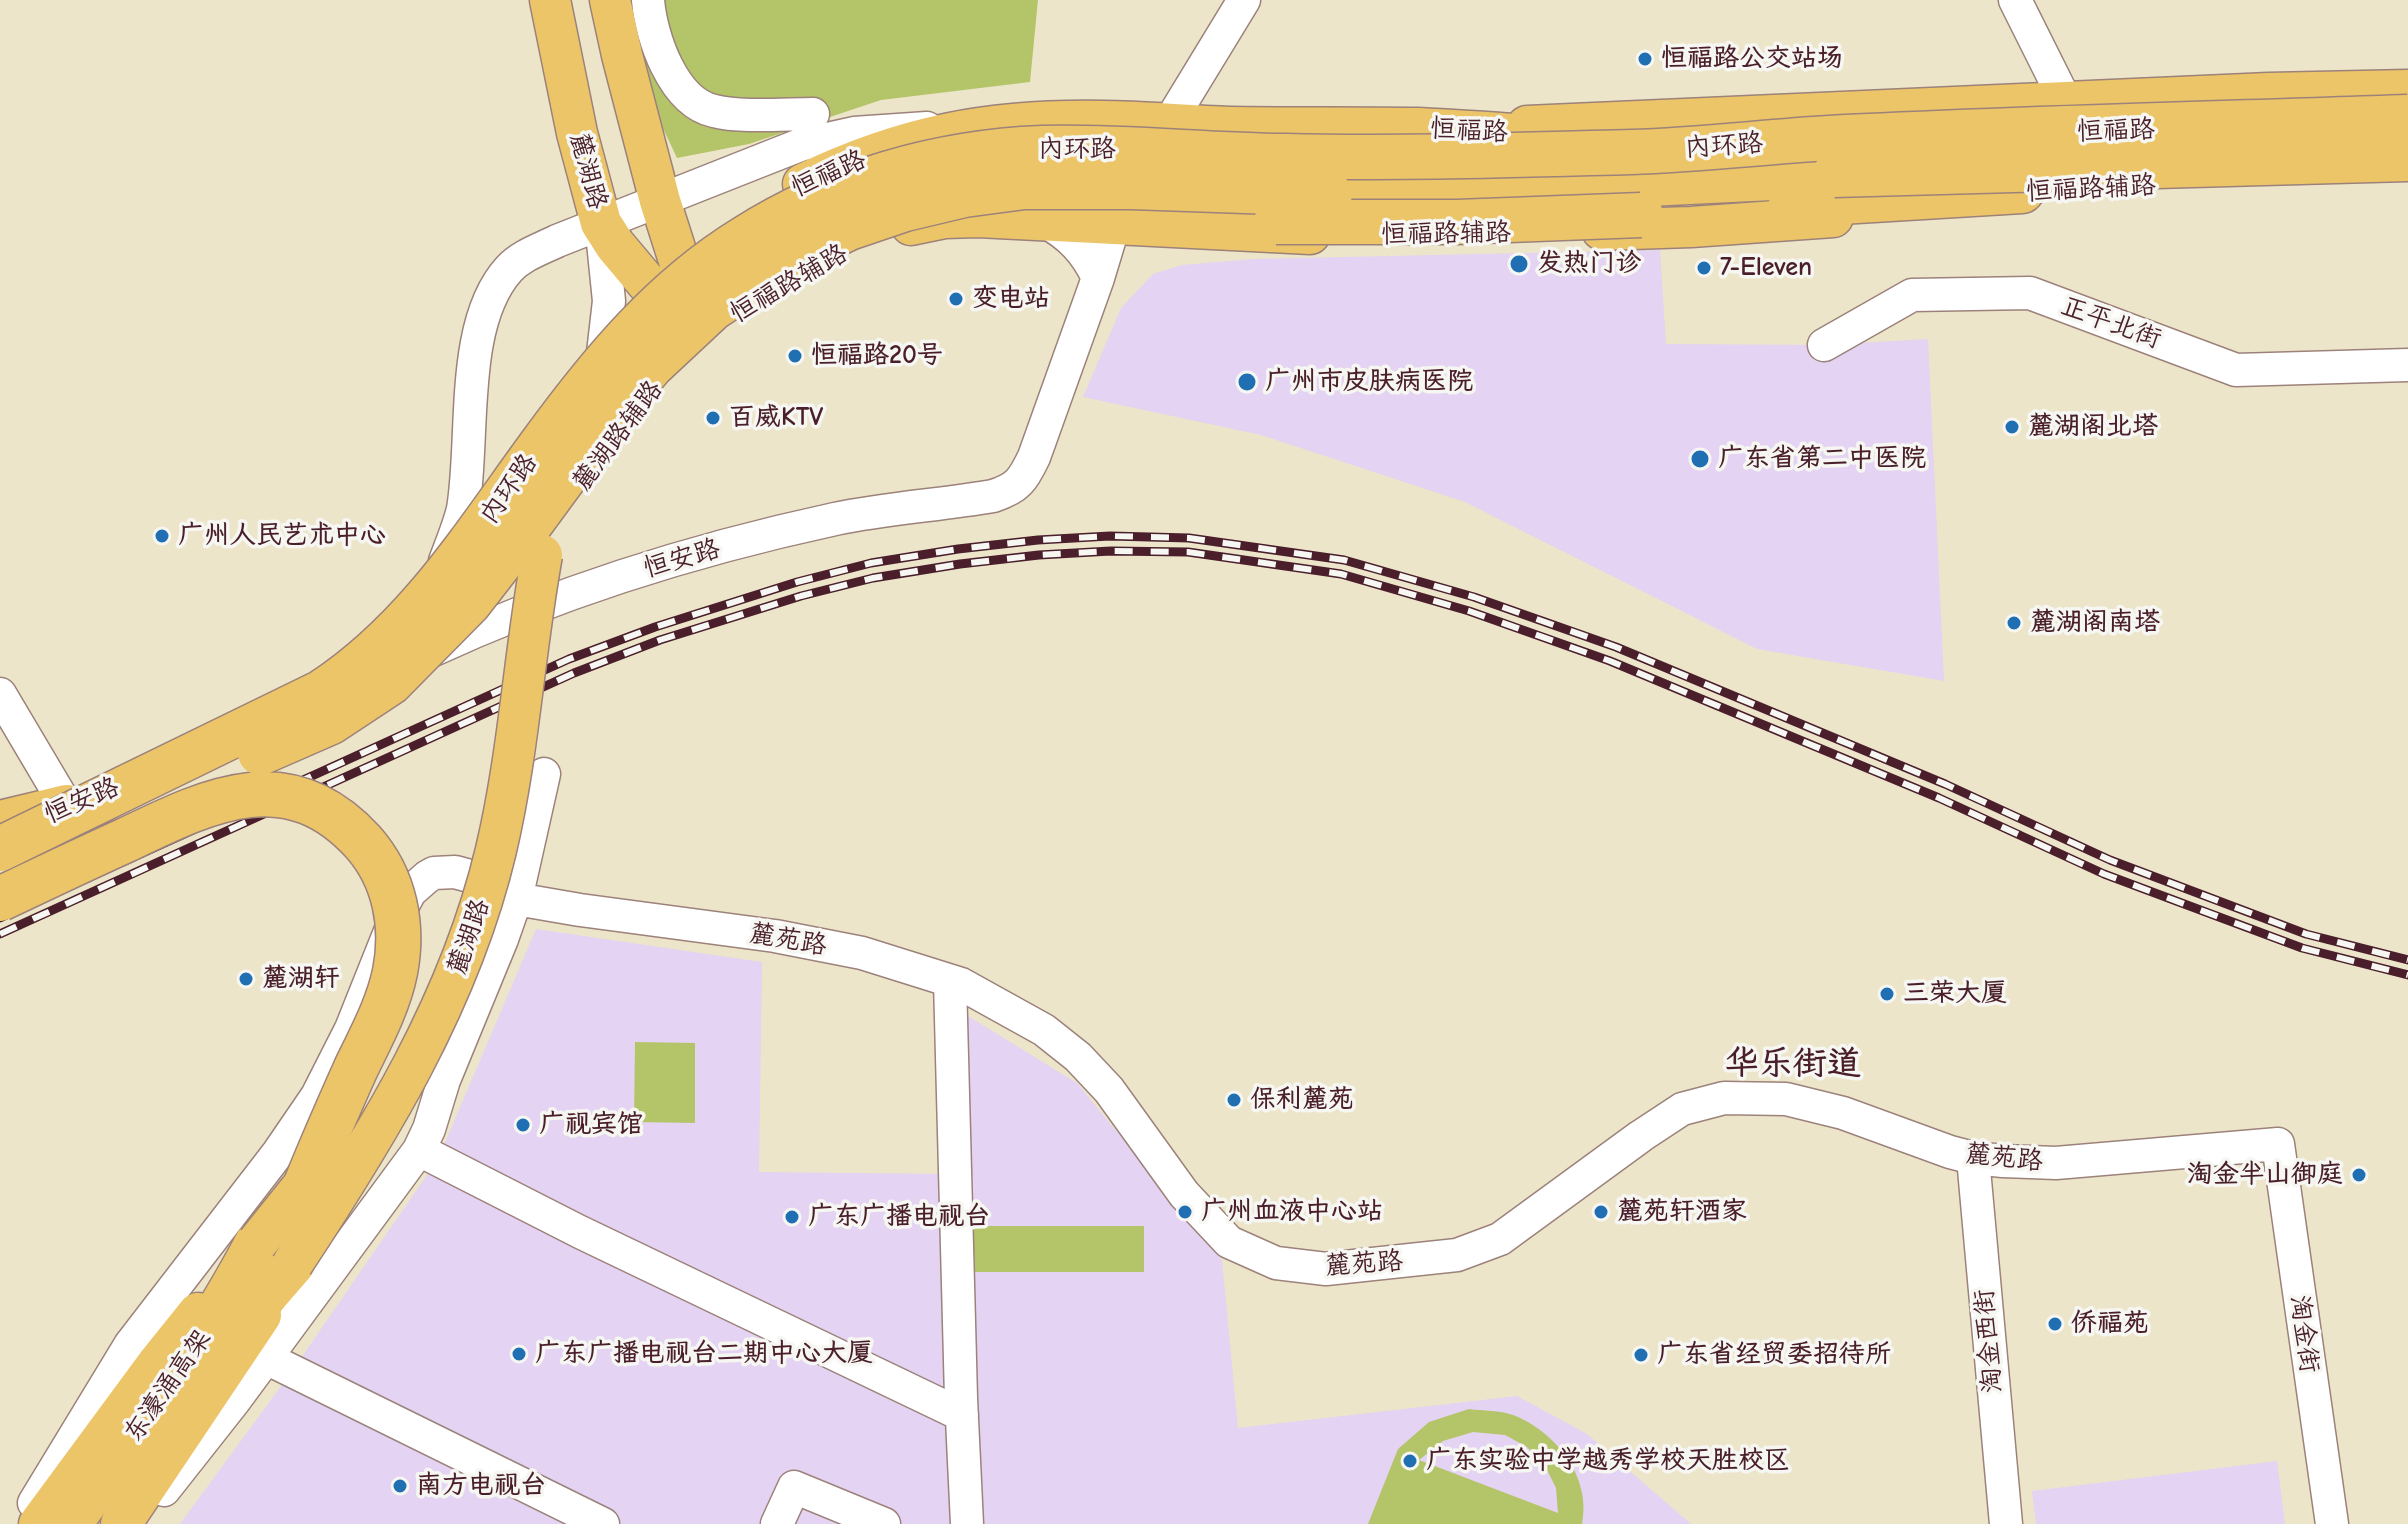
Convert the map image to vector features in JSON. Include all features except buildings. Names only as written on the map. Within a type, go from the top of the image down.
[{"type":"highway","name":"内环路","points":[[0,849],[322,692],[352,672],[433,592],[580,392],[650,313],[744,238],[812,202],[887,173],[964,156],[1042,148],[1376,158],[1639,152],[1828,138],[2408,120]]},
{"type":"highway","name":"内环路","points":[[0,872],[103,822],[331,722],[390,683],[469,603],[616,407],[671,345],[713,308],[755,279],[799,252],[876,218],[964,195],[1039,186],[1330,194],[1452,192],[1834,175],[2408,159]]},
{"type":"highway","points":[[849,228],[913,215],[957,212],[1303,224],[1457,222],[1641,215],[2022,191]]},
{"type":"highway","points":[[0,899],[183,813],[232,796],[262,794],[293,798],[330,814],[352,831],[378,863],[394,898],[398,933],[395,969],[386,1004],[306,1184]]},
{"type":"highway","points":[[0,823],[67,807]]},
{"type":"highway","name":"东濠涌高架","points":[[69,1524],[196,1348],[230,1295],[275,1253]]},
{"type":"highway","name":"东濠涌高架","points":[[92,1524],[245,1316],[275,1253]]},
{"type":"main road","name":"麓湖路","points":[[121,1524],[234,1358],[306,1184],[380,1079],[414,1012],[452,912],[486,780],[501,684],[533,550],[557,482],[593,410],[682,301],[635,271],[601,223],[577,133],[550,0]]},
{"type":"main road","points":[[610,0],[682,301]]},
{"type":"main road","points":[[1419,128],[1589,125],[2150,98],[2408,90]]},
{"type":"main road","points":[[2022,191],[2109,146],[2150,98]]},
{"type":"main road","name":"恒福路","points":[[603,353],[765,246],[819,218],[900,189],[966,175],[1028,170],[1140,171],[1473,183],[1546,182],[2109,146],[2408,120]]},
{"type":"main road","name":"恒福路","points":[[682,301],[750,216],[791,190],[830,171],[900,145],[985,126],[1102,121],[1239,127],[1419,128],[1700,142],[1861,141],[2408,153]]},
{"type":"main road","name":"恒福路辅路","points":[[682,301],[804,269],[916,223],[945,218],[1263,233],[1454,235],[1772,222],[1935,208],[2022,191],[2408,179]]},
{"type":"main road","name":"麓湖路","points":[[39,1524],[157,1364],[275,1253],[405,1081],[441,1011],[483,901],[510,778],[533,550],[535,476],[564,406],[603,353]]},
{"type":"street","points":[[648,0],[665,66],[692,99],[710,111],[725,113],[813,114]]},
{"type":"street","name":"恒安路","points":[[0,837],[521,614],[672,561],[838,519],[993,496],[1013,488],[1024,478],[1034,457],[1114,225],[1140,171],[1244,0]]},
{"type":"street","points":[[2015,0],[2066,102]]},
{"type":"street","points":[[369,681],[409,638],[426,611],[462,510],[475,360],[482,318],[499,282],[512,266],[557,241],[774,154],[826,139],[897,128],[985,126]]},
{"type":"street","points":[[966,175],[971,217]]},
{"type":"street","points":[[1044,221],[1061,230],[1080,247],[1098,278]]},
{"type":"street","points":[[601,223],[609,301],[603,353]]},
{"type":"street","points":[[557,241],[582,245],[596,258],[607,277]]},
{"type":"street","name":"正平北街","points":[[1824,345],[1912,295],[2030,293],[2236,370],[2408,365]]},
{"type":"street","points":[[462,510],[477,566],[490,596],[521,614]]},
{"type":"street","points":[[0,694],[67,807]]},
{"type":"street","points":[[131,1524],[155,1501],[266,1358],[419,1150],[516,899],[544,774]]},
{"type":"street","points":[[22,1524],[130,1345],[278,1153],[317,1096],[351,1029],[393,924],[410,892],[434,873],[455,872],[499,884],[516,899]]},
{"type":"street","name":"麓苑路","points":[[516,899],[775,936],[862,953],[961,984],[1044,1030],[1078,1057],[1109,1090],[1184,1194],[1229,1242],[1276,1263],[1326,1269],[1457,1255],[1500,1239],[1682,1109],[1724,1098],[1786,1099],[1843,1113],[1950,1152],[1973,1158],[2015,1162],[2056,1163],[2278,1144]]},
{"type":"street","points":[[950,981],[967,1524]]},
{"type":"street","name":"淘金街","points":[[2278,1144],[2332,1524]]},
{"type":"street","points":[[419,1150],[580,1232],[962,1415]]},
{"type":"street","name":"淘金西街","points":[[1973,1158],[2006,1524]]},
{"type":"street","points":[[266,1358],[603,1524]]},
{"type":"street","points":[[777,1524],[794,1487],[884,1524]]},
{"type":"shaded area","name":"广东省第二中医院","points":[[1660,250],[1666,344],[1824,345],[1928,339],[1944,681],[1757,649],[1465,502],[1261,435],[1083,397],[1121,308],[1153,274],[1182,265],[1253,259]]},
{"type":"shaded area","name":"广东广播电视台","points":[[536,929],[762,962],[759,1172],[948,1174],[950,1005],[1077,1083],[1222,1260],[1238,1428],[1517,1396],[1587,1434],[1691,1524],[180,1524],[292,1371],[438,1159]]},
{"type":"shaded area","points":[[2277,1461],[2285,1524],[2036,1524],[2032,1491]]},
{"type":"green space","points":[[626,0],[1038,0],[1030,82],[881,100],[749,144],[677,158],[652,105]]},
{"type":"green space","points":[[635,1042],[695,1043],[695,1123],[634,1122]]},
{"type":"green space","points":[[973,1226],[1144,1226],[1144,1272],[973,1272]]},
{"type":"green space","points":[[1469,1409],[1497,1411],[1528,1422],[1543,1432],[1556,1444],[1576,1473],[1584,1506],[1582,1524],[1368,1524],[1398,1449],[1429,1422]],"holes":[[[1473,1432],[1505,1435],[1527,1447],[1545,1466],[1556,1488],[1558,1513],[1419,1460],[1443,1441]]]},
{"type":"railway","points":[[0,918],[569,659],[655,627],[797,582],[871,563],[958,549],[1110,536],[1189,538],[1344,560],[1474,597],[1616,647],[1945,784],[2110,860],[2306,934],[2408,960]]},
{"type":"railway","points":[[0,934],[574,673],[660,640],[801,596],[873,578],[1039,555],[1111,551],[1188,552],[1341,574],[1469,611],[1610,661],[1939,798],[2104,874],[2302,948],[2408,975]]},
{"type":"place","name":"恒福路公交站场","points":[[1645,59]]},
{"type":"place","name":"发热门诊","points":[[1519,264]]},
{"type":"place","name":"7-Eleven","points":[[1704,268]]},
{"type":"place","name":"变电站","points":[[956,299]]},
{"type":"place","name":"恒福路20号","points":[[795,356]]},
{"type":"place","name":"广州市皮肤病医院","points":[[1247,382]]},
{"type":"place","name":"百威KTV","points":[[713,418]]},
{"type":"place","name":"麓湖阁北塔","points":[[2012,427]]},
{"type":"place","name":"广东省第二中医院","points":[[1700,459]]},
{"type":"place","name":"广州人民艺术中心","points":[[162,536]]},
{"type":"place","name":"麓湖阁南塔","points":[[2014,623]]},
{"type":"place","name":"麓湖轩","points":[[246,979]]},
{"type":"place","name":"三荣大厦","points":[[1887,994]]},
{"type":"place","name":"保利麓苑","points":[[1234,1100]]},
{"type":"place","name":"广视宾馆","points":[[523,1125]]},
{"type":"place","name":"淘金半山御庭","points":[[2359,1175]]},
{"type":"place","name":"广州血液中心站","points":[[1185,1212]]},
{"type":"place","name":"麓苑轩酒家","points":[[1601,1212]]},
{"type":"place","name":"广东广播电视台","points":[[792,1217]]},
{"type":"place","name":"侨福苑","points":[[2055,1324]]},
{"type":"place","name":"广东广播电视台二期中心大厦","points":[[519,1354]]},
{"type":"place","name":"广东省经贸委招待所","points":[[1641,1355]]},
{"type":"place","name":"广东实验中学越秀学校天胜校区","points":[[1410,1461]]},
{"type":"place","name":"南方电视台","points":[[400,1486]]},
{"type":"district","name":"华乐街道","points":[[1793,1064]]}]
